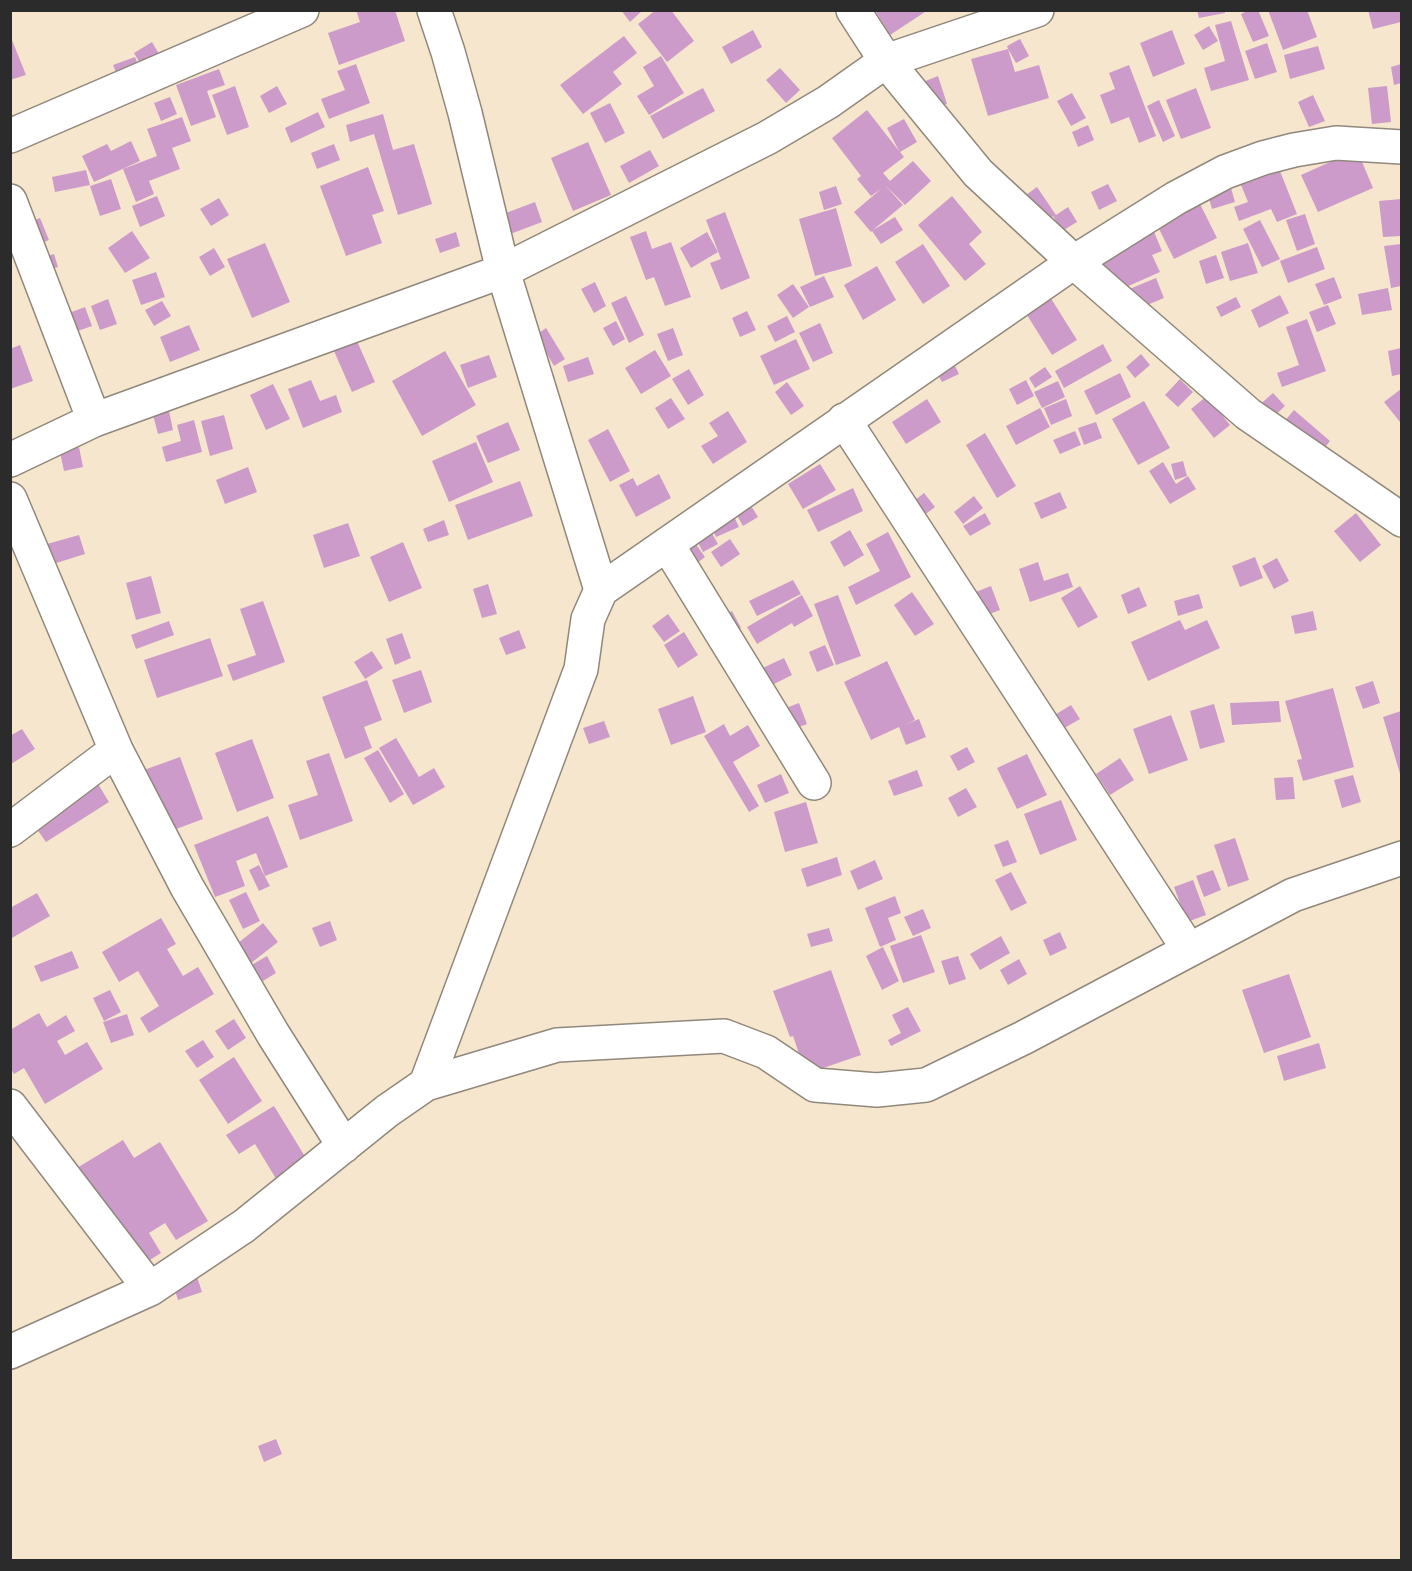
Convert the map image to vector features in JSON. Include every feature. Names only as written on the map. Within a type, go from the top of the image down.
[{"type":"street","points":[[10,136],[302,10]]},
{"type":"street","points":[[434,10],[465,113],[503,271],[601,590]]},
{"type":"street","points":[[853,10],[886,61],[978,173],[1074,262],[1248,414],[1401,520]]},
{"type":"street","points":[[10,460],[94,420],[503,271],[766,138],[828,102],[886,61],[1037,10]]},
{"type":"street","points":[[426,1084],[581,669],[588,619],[601,590],[1074,262],[1176,198],[1225,172],[1253,161],[1294,150],[1336,143],[1401,147]]},
{"type":"street","points":[[10,201],[94,420]]},
{"type":"street","points":[[844,420],[1189,950]]},
{"type":"street","points":[[10,499],[116,750],[187,887],[273,1034],[344,1146]]},
{"type":"street","points":[[667,544],[814,783]]},
{"type":"street","points":[[10,830],[116,750]]},
{"type":"street","points":[[10,1352],[150,1289],[244,1226],[387,1111],[426,1084],[557,1045],[724,1036],[766,1052],[815,1085],[877,1090],[926,1085],[1023,1038],[1293,895],[1401,858]]},
{"type":"street","points":[[10,1106],[150,1289]]},
{"type":"building","points":[[356,10],[395,10],[405,41],[339,65],[328,33],[360,22]]},
{"type":"building","points":[[621,10],[643,10],[630,22]]},
{"type":"building","points":[[656,10],[671,10],[694,41],[667,62],[638,24]]},
{"type":"building","points":[[875,10],[928,10],[890,35]]},
{"type":"building","points":[[1197,10],[1225,10],[1225,13],[1199,18]]},
{"type":"building","points":[[1249,10],[1258,10],[1269,36],[1253,42],[1241,14]]},
{"type":"building","points":[[1268,10],[1307,10],[1317,37],[1283,50]]},
{"type":"building","points":[[1368,10],[1401,10],[1401,22],[1373,29]]},
{"type":"building","points":[[1231,21],[1249,80],[1211,91],[1204,68],[1225,61],[1215,25]]},
{"type":"building","points":[[1209,26],[1218,41],[1203,50],[1194,35]]},
{"type":"building","points":[[753,30],[762,47],[731,64],[722,47]]},
{"type":"building","points":[[1172,30],[1185,64],[1153,77],[1140,43]]},
{"type":"building","points":[[10,35],[26,75],[10,80]]},
{"type":"building","points":[[624,36],[637,53],[613,72],[622,84],[583,114],[560,85]]},
{"type":"building","points":[[1020,39],[1029,56],[1016,63],[1007,46]]},
{"type":"building","points":[[152,42],[162,59],[144,70],[134,53]]},
{"type":"building","points":[[1267,43],[1277,72],[1255,79],[1245,51]]},
{"type":"building","points":[[1318,46],[1325,69],[1290,79],[1284,55]]},
{"type":"building","points":[[1008,49],[1015,72],[1039,65],[1049,98],[988,116],[971,59]]},
{"type":"building","points":[[661,56],[684,93],[649,115],[637,96],[654,86],[643,67]]},
{"type":"building","points":[[135,57],[142,75],[120,83],[113,65]]},
{"type":"building","points":[[356,64],[370,103],[329,119],[321,99],[345,90],[337,71]]},
{"type":"building","points":[[1401,64],[1401,83],[1394,85],[1391,67]]},
{"type":"building","points":[[1129,65],[1156,136],[1139,143],[1129,117],[1111,124],[1100,95],[1115,89],[1109,73]]},
{"type":"building","points":[[780,68],[800,90],[786,103],[766,80]]},
{"type":"building","points":[[219,69],[225,85],[207,91],[216,117],[191,126],[176,85]]},
{"type":"building","points":[[938,76],[947,104],[933,109],[923,82]]},
{"type":"building","points":[[235,86],[249,127],[227,135],[212,95]]},
{"type":"building","points":[[277,86],[287,104],[269,113],[260,96]]},
{"type":"building","points":[[1387,86],[1391,122],[1372,124],[1368,88]]},
{"type":"building","points":[[703,88],[715,111],[663,139],[650,116]]},
{"type":"building","points":[[1196,88],[1211,128],[1181,139],[1166,100]]},
{"type":"building","points":[[1072,93],[1086,118],[1071,126],[1057,101]]},
{"type":"building","points":[[1313,95],[1325,121],[1309,127],[1298,102]]},
{"type":"building","points":[[170,97],[177,114],[161,121],[154,103]]},
{"type":"building","points":[[1159,100],[1175,136],[1163,142],[1147,106]]},
{"type":"building","points":[[610,103],[625,133],[605,143],[590,113]]},
{"type":"building","points":[[867,110],[899,151],[887,128],[904,119],[917,142],[900,152],[904,157],[883,173],[890,181],[913,161],[931,181],[905,205],[885,185],[903,205],[873,230],[895,217],[903,230],[881,244],[854,212],[881,189],[871,196],[857,179],[861,176],[832,138]]},
{"type":"building","points":[[318,112],[325,127],[291,143],[285,128]]},
{"type":"building","points":[[383,114],[393,150],[414,144],[432,204],[398,215],[374,134],[350,142],[346,125]]},
{"type":"building","points":[[182,117],[191,141],[172,148],[180,169],[149,181],[154,194],[136,202],[123,169],[157,156],[147,129]]},
{"type":"building","points":[[1088,125],[1094,140],[1078,147],[1072,132]]},
{"type":"building","points":[[131,141],[140,161],[94,182],[82,156],[107,144],[111,151]]},
{"type":"building","points":[[588,142],[611,195],[573,211],[551,158]]},
{"type":"building","points":[[334,144],[340,160],[317,169],[311,153]]},
{"type":"building","points":[[650,150],[659,166],[629,183],[620,166]]},
{"type":"building","points":[[1357,150],[1373,188],[1318,212],[1301,175]]},
{"type":"building","points":[[368,167],[384,211],[372,215],[382,243],[346,256],[320,186]]},
{"type":"building","points":[[86,170],[90,185],[55,192],[52,177]]},
{"type":"building","points":[[1280,171],[1297,214],[1277,222],[1271,209],[1239,221],[1234,207],[1248,202],[1241,185]]},
{"type":"building","points":[[111,179],[121,209],[100,216],[90,186]]},
{"type":"building","points":[[1229,181],[1235,202],[1212,209],[1206,188]]},
{"type":"building","points":[[1108,184],[1117,201],[1099,210],[1091,192]]},
{"type":"building","points":[[836,186],[842,204],[824,210],[819,192]]},
{"type":"building","points":[[1037,187],[1056,215],[1068,207],[1077,222],[1062,231],[1053,216],[1038,227],[1019,200]]},
{"type":"building","points":[[157,196],[165,216],[140,227],[132,206]]},
{"type":"building","points":[[952,196],[982,232],[969,244],[986,264],[965,281],[918,225]]},
{"type":"building","points":[[219,198],[229,215],[211,226],[200,209]]},
{"type":"building","points":[[1401,199],[1401,236],[1383,237],[1379,201]]},
{"type":"building","points":[[1198,200],[1217,238],[1174,259],[1155,221]]},
{"type":"building","points":[[535,202],[542,222],[505,236],[498,216]]},
{"type":"building","points":[[836,208],[852,266],[815,276],[799,219]]},
{"type":"building","points":[[725,212],[750,278],[721,290],[710,263],[721,259],[706,220]]},
{"type":"building","points":[[1305,214],[1315,244],[1297,251],[1286,220]]},
{"type":"building","points":[[40,218],[49,240],[32,247],[22,226]]},
{"type":"building","points":[[1260,220],[1280,259],[1262,267],[1243,229]]},
{"type":"building","points":[[1152,227],[1162,251],[1152,255],[1160,272],[1115,292],[1097,251]]},
{"type":"building","points":[[132,231],[150,258],[125,273],[108,248]]},
{"type":"building","points":[[646,231],[652,249],[671,242],[691,297],[665,306],[654,277],[646,280],[630,237]]},
{"type":"building","points":[[456,232],[460,246],[440,253],[435,239]]},
{"type":"building","points":[[707,232],[718,252],[691,268],[680,248]]},
{"type":"building","points":[[265,243],[290,302],[252,318],[227,259]]},
{"type":"building","points":[[1248,243],[1258,273],[1230,281],[1221,252]]},
{"type":"building","points":[[923,244],[950,286],[923,304],[895,262]]},
{"type":"building","points":[[1401,244],[1401,286],[1391,288],[1384,246]]},
{"type":"building","points":[[1317,247],[1325,269],[1288,283],[1280,261]]},
{"type":"building","points":[[214,248],[225,267],[210,276],[199,257]]},
{"type":"building","points":[[54,254],[58,267],[36,273],[33,260]]},
{"type":"building","points":[[1216,255],[1224,278],[1206,284],[1199,261]]},
{"type":"building","points":[[877,266],[896,300],[863,320],[844,285]]},
{"type":"building","points":[[156,272],[165,297],[141,305],[132,280]]},
{"type":"building","points":[[824,276],[834,297],[810,307],[800,287]]},
{"type":"building","points":[[1334,277],[1342,298],[1324,305],[1315,284]]},
{"type":"building","points":[[1156,278],[1164,298],[1135,310],[1127,290]]},
{"type":"building","points":[[595,282],[606,306],[594,313],[581,289]]},
{"type":"building","points":[[793,284],[809,307],[793,318],[777,295]]},
{"type":"building","points":[[1388,288],[1392,310],[1362,315],[1358,294]]},
{"type":"building","points":[[1047,292],[1077,340],[1052,355],[1022,307]]},
{"type":"building","points":[[1280,295],[1289,313],[1259,328],[1251,310]]},
{"type":"building","points":[[626,296],[644,335],[629,343],[611,303]]},
{"type":"building","points":[[1236,297],[1241,307],[1221,317],[1216,307]]},
{"type":"building","points":[[108,299],[117,324],[100,330],[91,306]]},
{"type":"building","points":[[162,301],[171,316],[154,326],[145,310]]},
{"type":"building","points":[[1328,305],[1336,324],[1317,332],[1309,312]]},
{"type":"building","points":[[85,307],[92,326],[63,336],[56,318]]},
{"type":"building","points":[[747,311],[756,330],[740,337],[732,318]]},
{"type":"building","points":[[787,316],[795,332],[775,342],[767,326]]},
{"type":"building","points":[[1307,319],[1326,371],[1282,387],[1277,373],[1299,365],[1286,327]]},
{"type":"building","points":[[616,321],[625,339],[613,346],[603,328]]},
{"type":"building","points":[[820,323],[833,353],[813,362],[799,333]]},
{"type":"building","points":[[189,325],[200,350],[170,362],[160,337]]},
{"type":"building","points":[[546,328],[565,359],[554,366],[536,335]]},
{"type":"building","points":[[673,328],[683,355],[668,361],[657,334]]},
{"type":"building","points":[[796,339],[810,369],[774,385],[760,356]]},
{"type":"building","points":[[357,341],[375,382],[352,392],[334,351]]},
{"type":"building","points":[[1103,344],[1112,361],[1064,388],[1055,371]]},
{"type":"building","points":[[20,345],[33,381],[10,389],[10,349]]},
{"type":"building","points":[[1401,348],[1401,374],[1392,376],[1388,351]]},
{"type":"building","points":[[655,350],[671,376],[641,394],[625,368]]},
{"type":"building","points":[[445,351],[476,405],[422,436],[392,381]]},
{"type":"building","points":[[949,354],[959,374],[942,382],[931,363]]},
{"type":"building","points":[[1141,354],[1150,365],[1135,378],[1126,367]]},
{"type":"building","points":[[489,355],[497,377],[468,388],[460,365]]},
{"type":"building","points":[[588,357],[594,374],[568,382],[563,366]]},
{"type":"building","points":[[1045,367],[1052,377],[1035,388],[1029,378]]},
{"type":"building","points":[[689,369],[704,395],[688,405],[672,379]]},
{"type":"building","points":[[1120,373],[1131,397],[1096,415],[1084,391]]},
{"type":"building","points":[[1180,379],[1193,392],[1178,407],[1165,395]]},
{"type":"building","points":[[311,380],[320,401],[336,395],[342,412],[303,428],[288,389]]},
{"type":"building","points":[[1026,380],[1034,396],[1017,405],[1009,389]]},
{"type":"building","points":[[1058,381],[1065,397],[1042,408],[1034,392]]},
{"type":"building","points":[[787,382],[804,406],[791,415],[775,392]]},
{"type":"building","points":[[273,384],[290,419],[266,430],[250,395]]},
{"type":"building","points":[[1401,389],[1401,421],[1400,422],[1384,402]]},
{"type":"building","points":[[1273,393],[1285,406],[1269,421],[1257,407]]},
{"type":"building","points":[[1207,396],[1230,425],[1214,438],[1191,409]]},
{"type":"building","points":[[671,398],[685,419],[668,429],[655,408]]},
{"type":"building","points":[[927,399],[941,422],[906,444],[892,422]]},
{"type":"building","points":[[1066,399],[1072,416],[1051,425],[1044,408]]},
{"type":"building","points":[[1144,401],[1170,448],[1138,465],[1112,419]]},
{"type":"building","points":[[1040,408],[1050,427],[1016,445],[1006,426]]},
{"type":"building","points":[[1294,410],[1330,441],[1314,461],[1277,430]]},
{"type":"building","points":[[169,411],[173,430],[158,434],[153,415]]},
{"type":"building","points":[[728,411],[747,442],[713,464],[701,446],[718,436],[709,423]]},
{"type":"building","points":[[224,415],[233,449],[210,456],[201,421]]},
{"type":"building","points":[[194,420],[202,452],[166,462],[162,447],[181,441],[177,425]]},
{"type":"building","points":[[508,422],[520,450],[488,463],[476,436]]},
{"type":"building","points":[[1096,422],[1102,438],[1084,445],[1078,428]]},
{"type":"building","points":[[608,429],[630,471],[610,482],[588,440]]},
{"type":"building","points":[[1075,431],[1081,445],[1060,454],[1053,440]]},
{"type":"building","points":[[985,433],[1016,486],[997,498],[966,445]]},
{"type":"building","points":[[476,442],[493,482],[449,502],[432,461]]},
{"type":"building","points":[[79,447],[83,467],[64,471],[60,452]]},
{"type":"building","points":[[1183,461],[1187,476],[1175,480],[1171,464]]},
{"type":"building","points":[[1163,462],[1176,484],[1188,476],[1196,489],[1170,504],[1149,471]]},
{"type":"building","points":[[820,464],[836,490],[803,509],[788,484]]},
{"type":"building","points":[[248,467],[257,492],[225,504],[216,480]]},
{"type":"building","points":[[659,474],[671,498],[636,517],[619,485],[633,478],[637,486]]},
{"type":"building","points":[[520,481],[533,516],[468,540],[455,505]]},
{"type":"building","points":[[853,488],[863,511],[818,532],[807,510]]},
{"type":"building","points":[[1060,492],[1067,508],[1041,519],[1034,503]]},
{"type":"building","points":[[924,493],[935,507],[919,519],[909,505]]},
{"type":"building","points":[[745,496],[758,517],[743,526],[731,505]]},
{"type":"building","points":[[974,496],[983,508],[963,524],[954,512]]},
{"type":"building","points":[[731,510],[739,527],[716,537],[708,520]]},
{"type":"building","points":[[985,513],[991,524],[970,536],[963,526]]},
{"type":"building","points":[[1356,513],[1381,545],[1360,562],[1334,531]]},
{"type":"building","points":[[444,520],[449,535],[428,542],[423,529]]},
{"type":"building","points":[[348,523],[360,556],[324,568],[313,535]]},
{"type":"building","points":[[706,523],[718,544],[703,552],[692,531]]},
{"type":"building","points":[[850,530],[864,555],[844,567],[830,542]]},
{"type":"building","points":[[888,532],[911,577],[856,605],[848,587],[880,571],[866,544]]},
{"type":"building","points":[[79,535],[85,554],[53,564],[47,544]]},
{"type":"building","points":[[690,536],[705,557],[684,573]]},
{"type":"building","points":[[730,539],[740,554],[721,567],[711,552]]},
{"type":"building","points":[[403,542],[422,588],[389,602],[370,557]]},
{"type":"building","points":[[1255,557],[1263,578],[1240,587],[1232,566]]},
{"type":"building","points":[[1277,558],[1289,581],[1274,589],[1262,566]]},
{"type":"building","points":[[1038,562],[1044,581],[1068,573],[1073,587],[1030,602],[1019,569]]},
{"type":"building","points":[[151,576],[161,613],[136,620],[126,583]]},
{"type":"building","points":[[793,580],[801,594],[757,616],[749,601]]},
{"type":"building","points":[[488,584],[497,614],[482,618],[473,589]]},
{"type":"building","points":[[991,586],[1000,610],[966,623],[958,599]]},
{"type":"building","points":[[1080,586],[1098,617],[1078,628],[1061,598]]},
{"type":"building","points":[[1139,587],[1147,606],[1128,614],[1121,595]]},
{"type":"building","points":[[912,592],[934,624],[915,636],[894,605]]},
{"type":"building","points":[[1199,594],[1203,608],[1178,616],[1174,601]]},
{"type":"building","points":[[802,595],[813,616],[794,627],[792,623],[757,644],[747,627]]},
{"type":"building","points":[[838,595],[861,656],[836,665],[814,604]]},
{"type":"building","points":[[263,601],[285,662],[233,681],[227,665],[256,655],[240,609]]},
{"type":"building","points":[[732,611],[741,628],[724,636],[715,620]]},
{"type":"building","points":[[1313,611],[1317,630],[1295,634],[1291,616]]},
{"type":"building","points":[[668,614],[680,631],[664,642],[652,626]]},
{"type":"building","points":[[1180,620],[1185,630],[1207,620],[1220,648],[1148,681],[1131,642]]},
{"type":"building","points":[[169,621],[174,635],[136,649],[131,635]]},
{"type":"building","points":[[519,630],[526,648],[506,655],[499,638]]},
{"type":"building","points":[[684,632],[698,655],[678,668],[664,645]]},
{"type":"building","points":[[402,633],[411,658],[395,665],[386,639]]},
{"type":"building","points":[[210,638],[223,676],[157,698],[144,660]]},
{"type":"building","points":[[825,645],[834,665],[817,672],[809,652]]},
{"type":"building","points":[[372,651],[383,668],[365,679],[354,662]]},
{"type":"building","points":[[784,658],[792,675],[758,692],[750,674]]},
{"type":"building","points":[[887,661],[915,720],[904,725],[919,719],[926,737],[906,745],[899,727],[871,740],[844,682]]},
{"type":"building","points":[[421,670],[432,702],[404,713],[392,680]]},
{"type":"building","points":[[367,680],[382,720],[364,727],[372,748],[345,759],[322,697]]},
{"type":"building","points":[[1373,681],[1380,703],[1363,709],[1355,687]]},
{"type":"building","points":[[1333,688],[1354,767],[1303,781],[1297,760],[1302,759],[1285,701]]},
{"type":"building","points":[[693,696],[706,732],[671,745],[658,709]]},
{"type":"building","points":[[1279,701],[1281,722],[1232,725],[1230,703]]},
{"type":"building","points":[[799,703],[807,724],[786,732],[778,711]]},
{"type":"building","points":[[1214,704],[1225,742],[1200,749],[1190,711]]},
{"type":"building","points":[[1071,705],[1080,719],[1061,730],[1053,716]]},
{"type":"building","points":[[1401,711],[1401,777],[1383,717]]},
{"type":"building","points":[[1171,715],[1188,760],[1149,774],[1133,729]]},
{"type":"building","points":[[604,721],[610,737],[589,744],[583,728]]},
{"type":"building","points":[[724,724],[730,736],[748,725],[760,746],[733,762],[759,806],[749,812],[704,736]]},
{"type":"building","points":[[22,729],[35,749],[11,764],[10,736]]},
{"type":"building","points":[[396,738],[419,777],[434,768],[445,787],[413,805],[379,748]]},
{"type":"building","points":[[252,739],[274,798],[237,812],[215,753]]},
{"type":"building","points":[[967,747],[975,762],[958,771],[950,756]]},
{"type":"building","points":[[378,750],[404,794],[390,803],[364,758]]},
{"type":"building","points":[[329,753],[353,821],[300,840],[288,805],[318,795],[306,761]]},
{"type":"building","points":[[1027,754],[1047,795],[1017,809],[997,768]]},
{"type":"building","points":[[180,757],[203,819],[160,835],[144,770]]},
{"type":"building","points":[[1120,758],[1134,780],[1110,795],[1096,774]]},
{"type":"building","points":[[917,770],[923,786],[894,796],[888,781]]},
{"type":"building","points":[[781,774],[789,793],[765,803],[757,785]]},
{"type":"building","points":[[1353,775],[1361,802],[1342,808],[1334,780]]},
{"type":"building","points":[[1293,777],[1295,799],[1276,800],[1274,778]]},
{"type":"building","points":[[98,784],[109,802],[46,842],[34,825]]},
{"type":"building","points":[[966,788],[977,807],[958,817],[948,798]]},
{"type":"building","points":[[1061,800],[1077,840],[1040,855],[1024,814]]},
{"type":"building","points":[[806,802],[818,843],[785,852],[774,812]]},
{"type":"building","points":[[268,816],[288,867],[265,876],[256,853],[236,861],[245,886],[215,897],[194,845]]},
{"type":"building","points":[[1235,838],[1249,880],[1228,887],[1214,845]]},
{"type":"building","points":[[1008,840],[1017,862],[1003,867],[994,845]]},
{"type":"building","points":[[837,857],[842,875],[807,887],[801,869]]},
{"type":"building","points":[[875,860],[883,879],[858,890],[850,871]]},
{"type":"building","points":[[259,865],[270,886],[259,891],[249,870]]},
{"type":"building","points":[[1213,870],[1221,890],[1204,897],[1196,876]]},
{"type":"building","points":[[1011,872],[1027,903],[1011,911],[995,880]]},
{"type":"building","points":[[1193,880],[1206,915],[1187,922],[1174,887]]},
{"type":"building","points":[[246,892],[260,921],[243,929],[229,900]]},
{"type":"building","points":[[37,893],[50,916],[10,939],[10,908]]},
{"type":"building","points":[[895,896],[901,913],[888,918],[896,940],[880,947],[865,908]]},
{"type":"building","points":[[923,909],[931,928],[913,936],[904,917]]},
{"type":"building","points":[[161,918],[176,944],[167,949],[183,976],[198,967],[214,994],[149,1033],[140,1018],[159,1006],[138,971],[119,982],[102,952]]},
{"type":"building","points":[[330,921],[337,940],[320,947],[312,928]]},
{"type":"building","points":[[263,923],[278,942],[246,967],[232,948]]},
{"type":"building","points":[[829,928],[833,941],[811,947],[807,934]]},
{"type":"building","points":[[1060,932],[1067,948],[1050,956],[1043,940]]},
{"type":"building","points":[[921,935],[935,972],[903,983],[890,946]]},
{"type":"building","points":[[1001,936],[1010,953],[980,970],[970,954]]},
{"type":"building","points":[[883,947],[899,981],[882,990],[866,956]]},
{"type":"building","points":[[72,951],[79,968],[41,982],[34,966]]},
{"type":"building","points":[[267,956],[276,973],[258,984],[248,967]]},
{"type":"building","points":[[958,956],[966,979],[949,985],[941,961]]},
{"type":"building","points":[[1019,959],[1027,974],[1008,985],[1000,970]]},
{"type":"building","points":[[831,970],[861,1055],[806,1074],[793,1036],[790,1037],[773,991]]},
{"type":"building","points":[[1289,974],[1311,1037],[1264,1053],[1242,990]]},
{"type":"building","points":[[110,990],[121,1012],[104,1021],[93,998]]},
{"type":"building","points":[[908,1007],[921,1031],[891,1046],[888,1040],[901,1033],[892,1015]]},
{"type":"building","points":[[39,1013],[47,1027],[66,1015],[75,1031],[57,1041],[65,1055],[87,1042],[103,1069],[45,1104],[24,1068],[14,1074],[10,1067],[10,1030]]},
{"type":"building","points":[[127,1014],[134,1035],[111,1043],[103,1022]]},
{"type":"building","points":[[234,1019],[246,1038],[228,1050],[215,1031]]},
{"type":"building","points":[[203,1040],[214,1057],[197,1068],[185,1051]]},
{"type":"building","points":[[1319,1043],[1326,1068],[1284,1081],[1277,1056]]},
{"type":"building","points":[[234,1057],[262,1101],[228,1124],[199,1080]]},
{"type":"building","points":[[274,1106],[309,1163],[278,1182],[255,1144],[239,1154],[226,1135]]},
{"type":"building","points":[[123,1140],[134,1158],[160,1142],[208,1221],[176,1240],[165,1223],[149,1233],[161,1253],[128,1274],[67,1174]]},
{"type":"building","points":[[197,1277],[202,1292],[178,1300],[173,1284]]},
{"type":"building","points":[[276,1439],[282,1454],[264,1462],[258,1446]]}]
